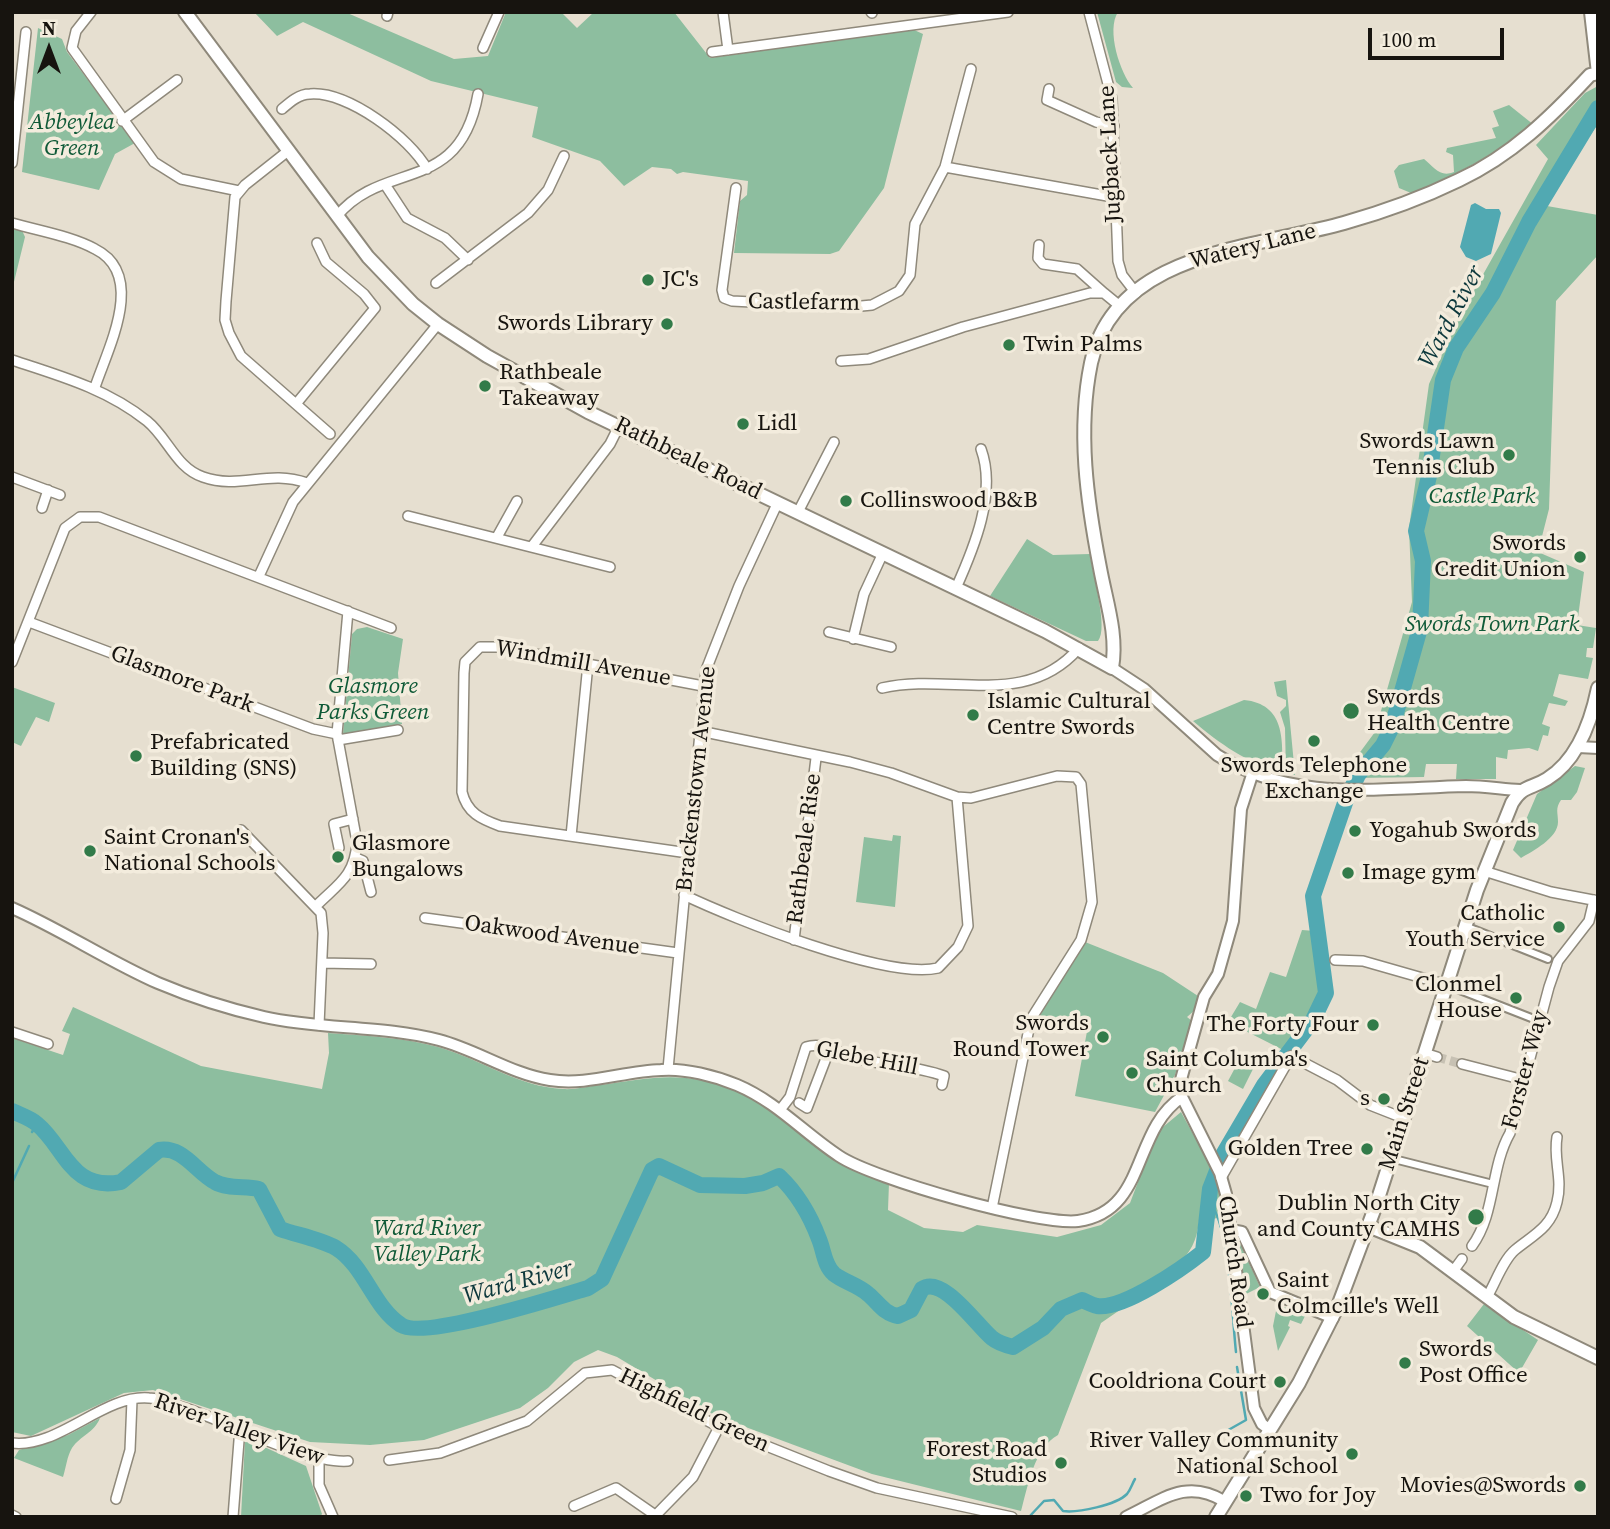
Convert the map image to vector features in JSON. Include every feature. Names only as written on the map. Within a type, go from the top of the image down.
[{"type":"main road","name":"Rathbeale Road","points":[[185,12],[337,216],[391,282],[438,324],[533,383],[1079,648],[1112,668]]},
{"type":"main road","points":[[1591,12],[1598,73]]},
{"type":"main road","name":"Watery Lane","points":[[1112,668],[1114,639],[1089,500],[1083,442],[1085,397],[1092,360],[1103,331],[1121,307],[1166,271],[1202,256],[1347,222],[1458,181],[1530,135],[1590,75],[1598,73]]},
{"type":"main road","points":[[1520,790],[1550,777],[1578,747],[1587,728],[1598,688]]},
{"type":"main road","name":"Main Street","points":[[1216,1517],[1299,1383],[1333,1318],[1391,1158],[1484,871],[1520,790]]},
{"type":"main road","points":[[1368,1226],[1458,1265],[1486,1297],[1525,1324],[1598,1358]]},
{"type":"street","points":[[91,12],[76,31],[72,48],[154,162],[181,179],[239,191]]},
{"type":"street","points":[[483,48],[499,12]]},
{"type":"street","points":[[723,12],[728,50]]},
{"type":"street","points":[[712,52],[1008,12]]},
{"type":"street","name":"Jugback Lane","points":[[1089,12],[1105,62],[1114,126],[1114,197],[1118,261],[1122,275],[1136,293]]},
{"type":"street","points":[[12,163],[26,33]]},
{"type":"street","name":"Castlefarm","points":[[736,188],[722,290],[724,298],[850,307],[872,304],[899,291],[910,275],[915,223],[945,167],[971,69]]},
{"type":"street","points":[[122,121],[177,80]]},
{"type":"street","points":[[1049,89],[1047,100],[1096,122],[1114,126]]},
{"type":"street","points":[[282,109],[295,98],[309,93],[323,94],[352,105],[417,151],[427,169]]},
{"type":"street","points":[[337,216],[363,195],[427,169],[446,158],[459,144],[473,118],[478,94]]},
{"type":"street","points":[[288,151],[239,191],[233,208],[225,320],[241,356],[330,434]]},
{"type":"street","points":[[436,283],[528,213],[548,190],[564,156]]},
{"type":"street","points":[[945,167],[1114,197]]},
{"type":"street","points":[[386,186],[407,218],[445,238],[468,260]]},
{"type":"street","points":[[12,223],[95,248],[110,259],[118,274],[122,293],[118,317],[95,387]]},
{"type":"street","points":[[296,404],[375,308],[364,294],[326,261],[317,243]]},
{"type":"street","points":[[1039,245],[1038,258],[1043,264],[1077,269],[1121,307]]},
{"type":"street","points":[[841,361],[869,359],[963,327],[1090,293],[1104,293]]},
{"type":"street","points":[[259,576],[293,502],[438,324]]},
{"type":"street","points":[[12,360],[95,387],[148,422],[165,439],[180,462],[200,477],[226,483],[268,476],[307,483]]},
{"type":"street","points":[[533,545],[610,444],[619,426]]},
{"type":"street","points":[[798,512],[834,442]]},
{"type":"street","points":[[956,588],[973,551],[985,491],[985,460],[981,449]]},
{"type":"street","points":[[12,477],[60,495]]},
{"type":"street","points":[[42,508],[48,490]]},
{"type":"street","points":[[497,537],[517,501]]},
{"type":"street","name":"Brackenstown Avenue","points":[[668,1069],[703,686],[711,652],[778,502]]},
{"type":"street","points":[[12,662],[65,528],[86,515],[99,517],[259,576],[391,628]]},
{"type":"street","points":[[408,516],[533,545],[610,567]]},
{"type":"street","points":[[853,639],[864,594],[883,553]]},
{"type":"street","points":[[316,906],[349,875],[356,858],[357,842],[337,737],[348,611]]},
{"type":"street","name":"Glasmore Park","points":[[29,622],[313,730],[337,737],[398,730]]},
{"type":"street","points":[[830,632],[891,647]]},
{"type":"street","name":"Windmill Avenue","points":[[688,853],[500,826],[483,820],[465,804],[462,792],[465,662],[480,647],[498,647],[703,686]]},
{"type":"street","points":[[882,688],[919,682],[963,687],[1016,683],[1042,676],[1070,659],[1079,648]]},
{"type":"street","points":[[571,836],[588,664]]},
{"type":"street","name":"Rathbeale Road","points":[[1112,668],[1143,689],[1217,755],[1290,785],[1341,790],[1470,786],[1520,790]]},
{"type":"street","points":[[700,731],[891,773],[957,797],[971,798],[1057,776],[1076,777],[1084,793],[1092,902],[1090,917],[1081,940],[1031,1019],[992,1208]]},
{"type":"street","points":[[1578,747],[1598,748]]},
{"type":"street","name":"Rathbeale Rise","points":[[794,940],[816,758]]},
{"type":"street","name":"Church Road","points":[[1253,772],[1240,818],[1233,921],[1218,974],[1204,997],[1180,1076],[1182,1097],[1221,1175],[1231,1230],[1254,1408],[1262,1424],[1270,1430]]},
{"type":"street","points":[[684,895],[794,940],[911,969],[938,968],[965,936],[968,926],[957,797]]},
{"type":"street","points":[[339,848],[334,824],[353,818]]},
{"type":"street","points":[[241,830],[316,906],[324,921],[319,1025]]},
{"type":"street","points":[[356,858],[363,861],[371,892]]},
{"type":"street","points":[[1484,871],[1551,892],[1596,900]]},
{"type":"street","name":"Forster Way","points":[[1472,1246],[1484,1227],[1493,1184],[1558,961],[1589,920],[1596,900]]},
{"type":"street","points":[[12,908],[161,984],[261,1016],[319,1025],[376,1029],[442,1040],[530,1076],[552,1080],[585,1080],[668,1069],[736,1085],[780,1110],[853,1165],[992,1208],[1062,1222],[1101,1214],[1124,1196],[1154,1127],[1170,1106],[1182,1097]]},
{"type":"street","name":"Oakwood Avenue","points":[[425,918],[678,953]]},
{"type":"street","points":[[1465,926],[1548,959]]},
{"type":"street","points":[[1335,960],[1363,961],[1447,985],[1539,1021]]},
{"type":"street","points":[[322,963],[371,964]]},
{"type":"street","points":[[12,1032],[48,1044]]},
{"type":"street","name":"Glebe Hill","points":[[780,1110],[790,1097],[806,1047],[814,1045],[878,1063],[918,1067],[944,1076],[942,1085]]},
{"type":"street","points":[[799,1103],[807,1108],[813,1100],[830,1048]]},
{"type":"street","points":[[1424,1053],[1437,1057]]},
{"type":"street","points":[[1221,1175],[1291,1056],[1337,1080],[1370,1105],[1403,1118]]},
{"type":"street","points":[[1462,1064],[1524,1080]]},
{"type":"street","points":[[1486,1297],[1513,1251],[1534,1238],[1553,1216],[1560,1191],[1554,1153],[1557,1137]]},
{"type":"street","points":[[1391,1158],[1493,1184]]},
{"type":"street","points":[[1231,1230],[1242,1232],[1270,1292],[1333,1318]]},
{"type":"street","name":"Highfield Green","points":[[389,1460],[439,1452],[527,1421],[585,1373],[612,1370],[719,1427],[877,1488],[1012,1517]]},
{"type":"street","name":"River Valley View","points":[[12,1443],[23,1444],[39,1439],[132,1399],[153,1398],[318,1459],[348,1461]]},
{"type":"street","points":[[116,1499],[130,1450],[132,1399]]},
{"type":"street","points":[[574,1506],[616,1488],[655,1516],[693,1477],[719,1427]]},
{"type":"street","points":[[233,1517],[240,1428]]},
{"type":"street","points":[[318,1459],[318,1485],[333,1517]]},
{"type":"street","points":[[1126,1517],[1191,1489],[1208,1492],[1224,1501]]},
{"type":"street","points":[[948,1517],[953,1506]]},
{"type":"green space","points":[[254,12],[345,12],[454,59],[488,56],[506,12],[561,12],[577,28],[594,12],[674,12],[710,58],[912,29],[923,34],[884,188],[839,251],[830,254],[734,253],[740,201],[747,195],[748,181],[683,172],[677,174],[671,169],[652,167],[624,186],[600,161],[532,137],[538,107],[431,81],[303,22],[277,36]]},
{"type":"green space","points":[[1097,12],[1118,12],[1113,29],[1116,51],[1123,72],[1133,88],[1122,87],[1116,82]]},
{"type":"green space","name":"Abbeylea Green","points":[[38,28],[62,39],[67,52],[135,143],[115,154],[99,190],[22,172]]},
{"type":"green space","name":"Swords Town Park","points":[[1598,86],[1598,124],[1564,173],[1547,206],[1598,215],[1598,255],[1556,301],[1549,509],[1538,552],[1584,572],[1577,625],[1596,628],[1593,648],[1587,648],[1586,657],[1593,658],[1588,679],[1559,674],[1553,696],[1568,701],[1565,706],[1549,703],[1542,724],[1550,727],[1548,736],[1543,735],[1538,751],[1529,748],[1508,750],[1507,759],[1496,757],[1496,779],[1456,779],[1457,764],[1426,764],[1424,777],[1354,778],[1350,771],[1355,759],[1375,732],[1412,602],[1409,528],[1429,384],[1458,319],[1548,159],[1536,145],[1585,93]]},
{"type":"green space","points":[[1509,105],[1534,125],[1490,155],[1444,179],[1411,193],[1399,188],[1394,171],[1399,165],[1424,159],[1441,173],[1454,172],[1453,155],[1446,152],[1447,148],[1496,138],[1492,128],[1499,126],[1493,111]]},
{"type":"green space","points":[[12,224],[20,226],[25,237],[12,290]]},
{"type":"green space","points":[[1027,539],[1053,555],[1090,554],[1101,613],[1102,625],[1098,641],[1086,641],[990,596]]},
{"type":"green space","name":"Glasmore Parks Green","points":[[367,627],[403,639],[398,673],[402,724],[343,734],[352,634],[357,629]]},
{"type":"green space","points":[[1286,680],[1295,775],[1286,773],[1285,728],[1280,712],[1286,706],[1286,700],[1277,696],[1274,682]]},
{"type":"green space","points":[[12,687],[55,703],[49,722],[36,717],[21,746],[12,742]]},
{"type":"green space","points":[[1244,700],[1267,708],[1274,716],[1281,736],[1282,772],[1234,752],[1193,721]]},
{"type":"green space","points":[[1575,766],[1585,768],[1577,792],[1571,800],[1561,800],[1559,803],[1557,828],[1544,843],[1521,858],[1513,850],[1537,794]]},
{"type":"green space","points":[[893,835],[901,836],[895,907],[856,902],[864,837],[892,841]]},
{"type":"green space","points":[[1302,930],[1315,931],[1321,984],[1314,1007],[1283,1050],[1228,1022],[1240,1002],[1256,1009],[1270,972],[1286,977]]},
{"type":"green space","points":[[1085,942],[1163,973],[1198,996],[1195,1010],[1187,1017],[1192,1021],[1175,1075],[1155,1112],[1075,1096],[1088,1026],[1063,1029],[1038,1023],[1045,1002]]},
{"type":"green space","name":"Ward River Valley Park","points":[[73,1007],[201,1066],[322,1089],[329,1053],[328,1033],[397,1039],[438,1047],[515,1078],[546,1087],[572,1089],[666,1077],[713,1083],[752,1099],[846,1165],[889,1183],[888,1210],[924,1228],[963,1232],[977,1225],[1057,1237],[1101,1225],[1130,1203],[1157,1132],[1181,1112],[1216,1176],[1224,1217],[1199,1221],[1192,1246],[1186,1255],[1170,1269],[1137,1287],[1130,1303],[1101,1323],[1058,1435],[1043,1449],[1033,1469],[1021,1511],[872,1474],[716,1416],[617,1357],[598,1350],[574,1362],[548,1388],[520,1408],[424,1440],[370,1445],[310,1442],[153,1390],[124,1393],[31,1436],[12,1432],[12,1038],[63,1055],[70,1034],[62,1031]]},
{"type":"green space","points":[[1243,1053],[1257,1061],[1243,1089],[1228,1081]]},
{"type":"green space","points":[[1238,1239],[1260,1287],[1246,1294]]},
{"type":"green space","points":[[1484,1304],[1538,1340],[1519,1373],[1467,1326]]},
{"type":"green space","points":[[1277,1306],[1307,1312],[1301,1324],[1290,1320],[1290,1327],[1278,1351],[1273,1326]]},
{"type":"green space","points":[[100,1418],[72,1448],[63,1477],[14,1458],[19,1450],[68,1435]]},
{"type":"green space","points":[[249,1440],[306,1466],[322,1514],[320,1517],[241,1517],[245,1441]]},
{"type":"water","points":[[1475,203],[1486,209],[1499,209],[1501,213],[1491,254],[1476,261],[1466,257],[1460,247],[1471,205]]},
{"type":"waterway","name":"Ward River","points":[[12,1111],[37,1124],[71,1165],[91,1180],[104,1183],[121,1182],[159,1150],[168,1150],[182,1156],[208,1178],[220,1184],[259,1189],[280,1229],[336,1248],[354,1265],[391,1317],[401,1325],[414,1328],[435,1327],[491,1316],[588,1288],[602,1279],[652,1170],[659,1166],[700,1185],[745,1186],[763,1183],[779,1176],[807,1213],[826,1262],[834,1274],[864,1291],[889,1313],[898,1316],[911,1310],[922,1289],[940,1289],[959,1304],[992,1338],[1013,1347],[1043,1328],[1061,1309],[1082,1300],[1097,1306],[1122,1302],[1168,1277],[1203,1252],[1210,1189],[1224,1153],[1264,1085],[1313,1020],[1326,993],[1313,896],[1346,800],[1358,775],[1383,745],[1392,727],[1420,628],[1423,561],[1416,531],[1429,476],[1443,380],[1456,348],[1493,293],[1529,222],[1598,108]]},
{"type":"waterway","points":[[32,1132],[37,1124]]},
{"type":"waterway","points":[[12,1183],[29,1146]]},
{"type":"waterway","points":[[1210,1203],[1217,1215],[1226,1251],[1236,1352]]},
{"type":"waterway","points":[[1223,1433],[1246,1420],[1237,1367]]},
{"type":"waterway","points":[[1029,1517],[1044,1501],[1054,1500],[1063,1511],[1106,1505],[1127,1494],[1135,1479]]},
{"type":"tunnel","points":[[1437,1057],[1462,1064]]},
{"type":"place","name":"JC's","points":[[648,280]]},
{"type":"place","name":"Swords Library","points":[[667,324]]},
{"type":"place","name":"Twin Palms","points":[[1009,345]]},
{"type":"place","name":"Rathbeale Takeaway","points":[[485,386]]},
{"type":"place","name":"Lidl","points":[[743,424]]},
{"type":"place","name":"Swords Lawn Tennis Club","points":[[1509,455]]},
{"type":"place","name":"Collinswood B&B","points":[[846,501]]},
{"type":"place","name":"Swords Credit Union","points":[[1580,557]]},
{"type":"place","name":"Swords Health Centre","points":[[1351,711]]},
{"type":"place","name":"Islamic Cultural Centre Swords","points":[[973,715]]},
{"type":"place","name":"Swords Telephone Exchange","points":[[1314,741]]},
{"type":"place","name":"Prefabricated Building (SNS)","points":[[136,756]]},
{"type":"place","name":"Yogahub Swords","points":[[1355,831]]},
{"type":"place","name":"Saint Cronan's National Schools","points":[[90,851]]},
{"type":"place","name":"Glasmore Bungalows","points":[[338,857]]},
{"type":"place","name":"Image gym","points":[[1348,873]]},
{"type":"place","name":"Catholic Youth Service","points":[[1559,927]]},
{"type":"place","name":"Clonmel House","points":[[1516,998]]},
{"type":"place","name":"The Forty Four","points":[[1373,1025]]},
{"type":"place","name":"Swords Round Tower","points":[[1103,1037]]},
{"type":"place","name":"Saint Columba's Church","points":[[1132,1073]]},
{"type":"place","name":"s","points":[[1384,1099]]},
{"type":"place","name":"Golden Tree","points":[[1367,1149]]},
{"type":"place","name":"Dublin North City and County CAMHS","points":[[1476,1217]]},
{"type":"place","name":"Saint Colmcille's Well","points":[[1263,1294]]},
{"type":"place","name":"Swords Post Office","points":[[1405,1363]]},
{"type":"place","name":"Cooldriona Court","points":[[1280,1382]]},
{"type":"place","name":"River Valley Community National School","points":[[1352,1454]]},
{"type":"place","name":"Forest Road Studios","points":[[1061,1463]]},
{"type":"place","name":"Movies@Swords","points":[[1580,1486]]},
{"type":"place","name":"Two for Joy","points":[[1246,1496]]},
{"type":"park label","name":"Castle Park","points":[[1482,497]]}]
